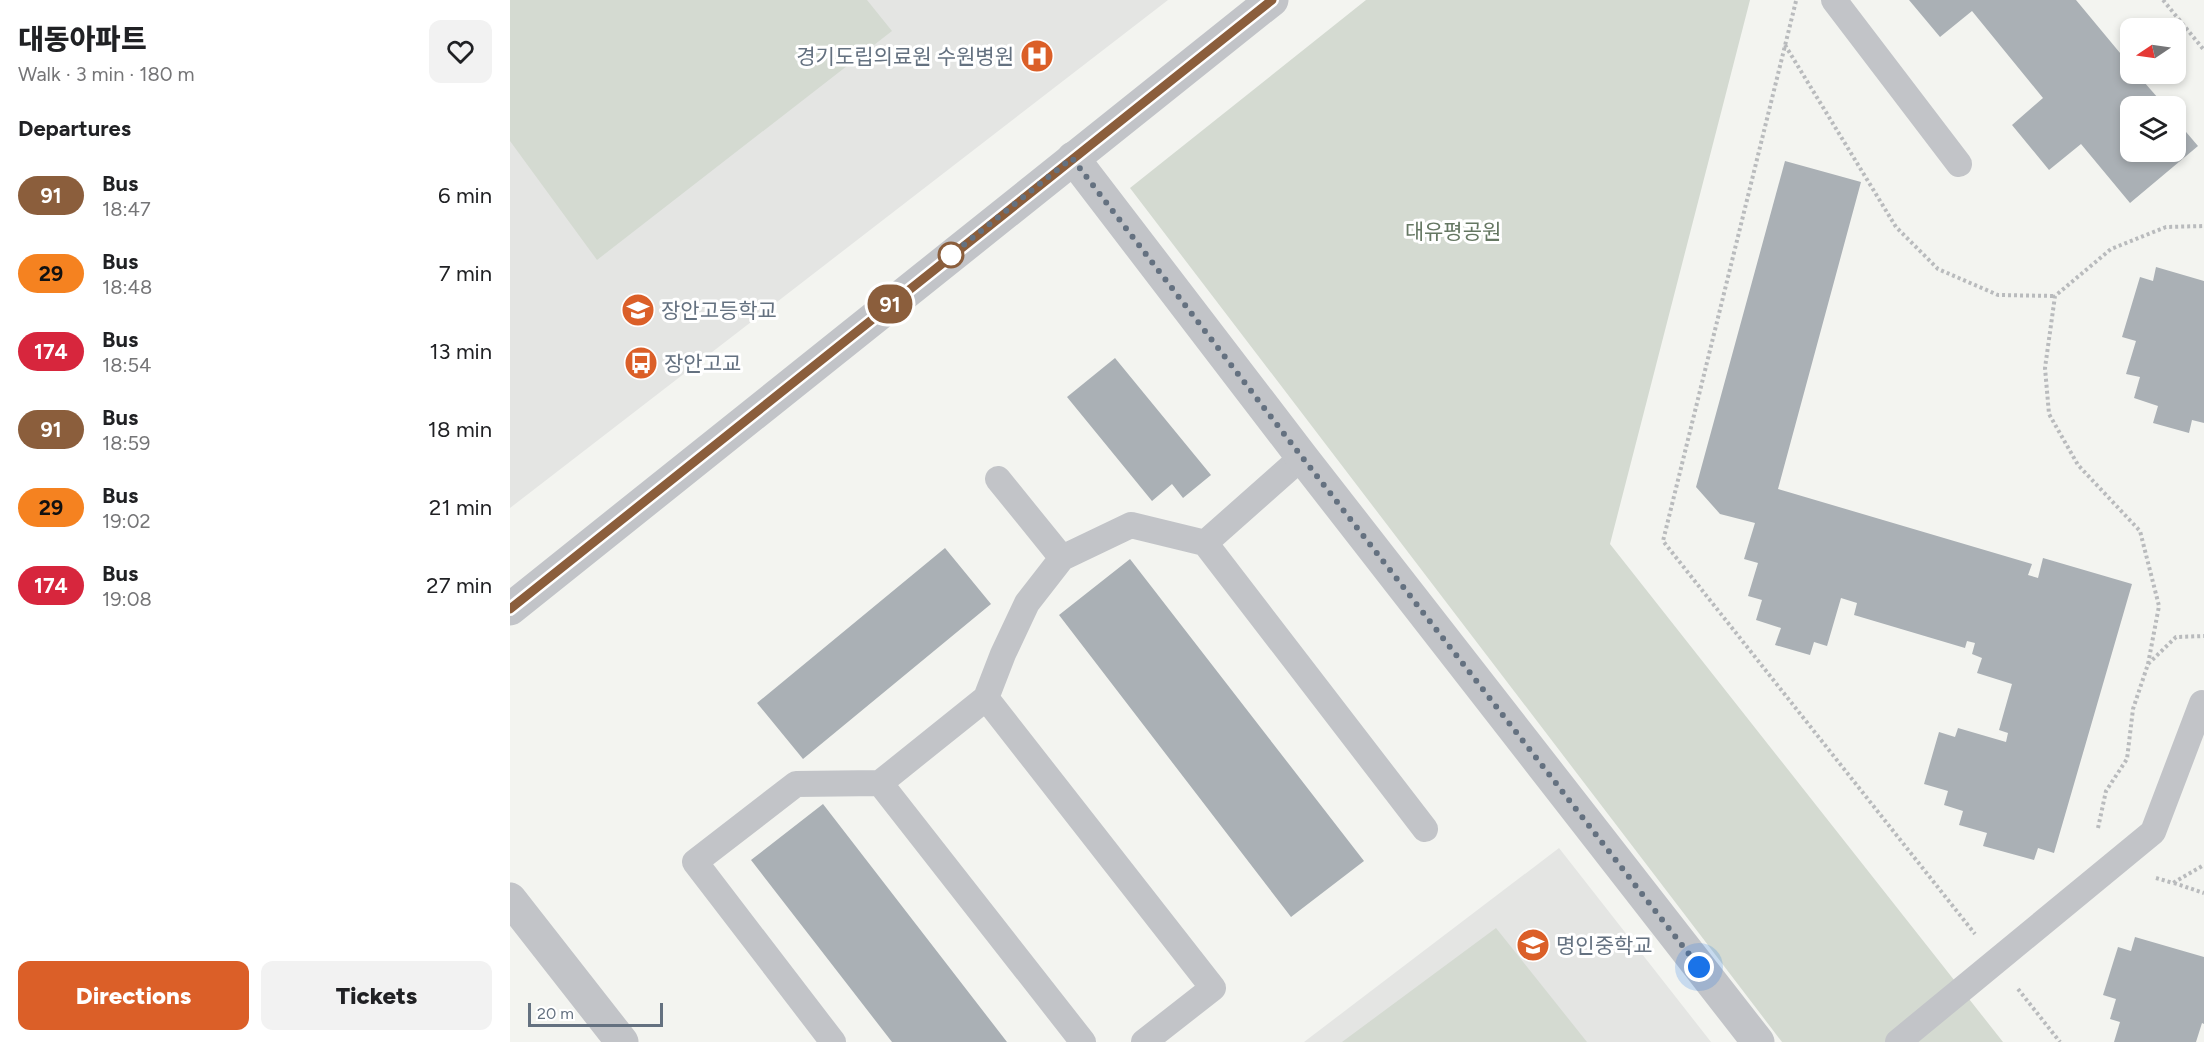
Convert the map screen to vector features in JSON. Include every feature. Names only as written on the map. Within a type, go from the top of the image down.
[{"type":"street","points":[[510,609],[1272,0]]},
{"type":"street","points":[[1072,158],[1758,1042]]},
{"type":"street","points":[[510,899],[622,1042]]},
{"type":"lane","points":[[1834,0],[1959,164]]},
{"type":"lane","points":[[1205,543],[1302,457]]},
{"type":"lane","points":[[998,479],[1062,558]]},
{"type":"lane","points":[[833,1042],[695,862],[796,784],[880,783],[986,698],[1003,654],[1027,603],[1062,558],[1131,525],[1205,543],[1425,829]]},
{"type":"lane","points":[[986,698],[1213,988],[1144,1042]]},
{"type":"lane","points":[[1898,1042],[2153,832],[2202,703]]},
{"type":"lane","points":[[880,783],[1083,1042]]},
{"type":"path","points":[[1796,0],[1663,541],[2060,1042]]},
{"type":"path","points":[[2163,0],[2204,51]]},
{"type":"path","points":[[1785,45],[1896,227],[1938,269],[1998,296],[2055,296],[2111,249],[2166,227],[2204,226]]},
{"type":"path","points":[[2055,296],[2045,368],[2049,414],[2078,465],[2140,531],[2158,606],[2148,663],[2133,709],[2127,759],[2106,791],[2098,827],[2112,865]]},
{"type":"path","points":[[2148,663],[2176,637],[2204,636]]},
{"type":"path","points":[[2173,883],[2204,892]]},
{"type":"shaded area","name":"장안고등학교","points":[[510,0],[1168,0],[510,508]]},
{"type":"shaded area","name":"명인중학교","points":[[1559,848],[1711,1042],[1304,1042]]},
{"type":"green space","points":[[510,0],[867,0],[892,31],[597,260],[510,141]]},
{"type":"green space","name":"대유평공원","points":[[1366,0],[1750,0],[1610,544],[2003,1042],[1782,1042],[1130,188]]},
{"type":"green space","points":[[1496,928],[1587,1042],[1342,1042]]},
{"type":"building","points":[[1909,0],[2076,0],[2120,53],[2120,84],[2146,84],[2156,96],[2120,96],[2120,162],[2179,162],[2130,203],[2081,144],[2049,170],[2012,125],[2043,98],[1972,11],[1940,37]]},
{"type":"building","points":[[2186,132],[2198,146],[2186,156]]},
{"type":"building","points":[[1785,161],[1861,182],[1778,489],[2032,564],[2028,575],[2038,578],[2043,558],[2132,584],[2054,853],[2038,848],[2034,860],[1983,846],[1987,833],[1959,825],[1963,811],[1944,805],[1948,791],[1924,784],[1939,732],[1955,737],[1958,728],[2006,742],[2008,733],[1999,730],[2012,684],[1977,673],[1982,658],[1972,654],[1975,643],[1967,641],[1965,648],[1854,615],[1857,603],[1841,598],[1827,646],[1814,642],[1810,655],[1775,645],[1781,628],[1756,620],[1762,600],[1748,596],[1758,563],[1744,559],[1755,523],[1720,514],[1696,487]]},
{"type":"building","points":[[2156,267],[2204,281],[2204,423],[2192,420],[2189,433],[2153,423],[2158,406],[2134,398],[2140,377],[2126,374],[2136,341],[2122,337],[2140,277],[2153,281]]},
{"type":"building","points":[[1115,358],[1211,475],[1183,498],[1172,484],[1152,501],[1067,397]]},
{"type":"building","points":[[945,548],[991,604],[803,759],[757,703]]},
{"type":"building","points":[[1130,559],[1364,861],[1291,917],[1059,615]]},
{"type":"building","points":[[823,804],[1007,1042],[892,1042],[751,860]]},
{"type":"building","points":[[2135,937],[2204,957],[2204,1024],[2202,1023],[2196,1042],[2114,1042],[2120,1022],[2110,1019],[2116,999],[2103,995],[2118,947],[2131,951]]},
{"type":"bus line","name":"91","points":[[510,609],[1272,0]]},
{"type":"place","name":"경기도립의료원 수원병원","points":[[1037,56]]},
{"type":"place","name":"장안고등학교","points":[[638,310]]},
{"type":"place","name":"장안고교","points":[[641,363]]},
{"type":"place","name":"명인중학교","points":[[1533,945]]},
{"type":"route","points":[[951,255],[945,260],[1072,158],[1699,967]]}]
